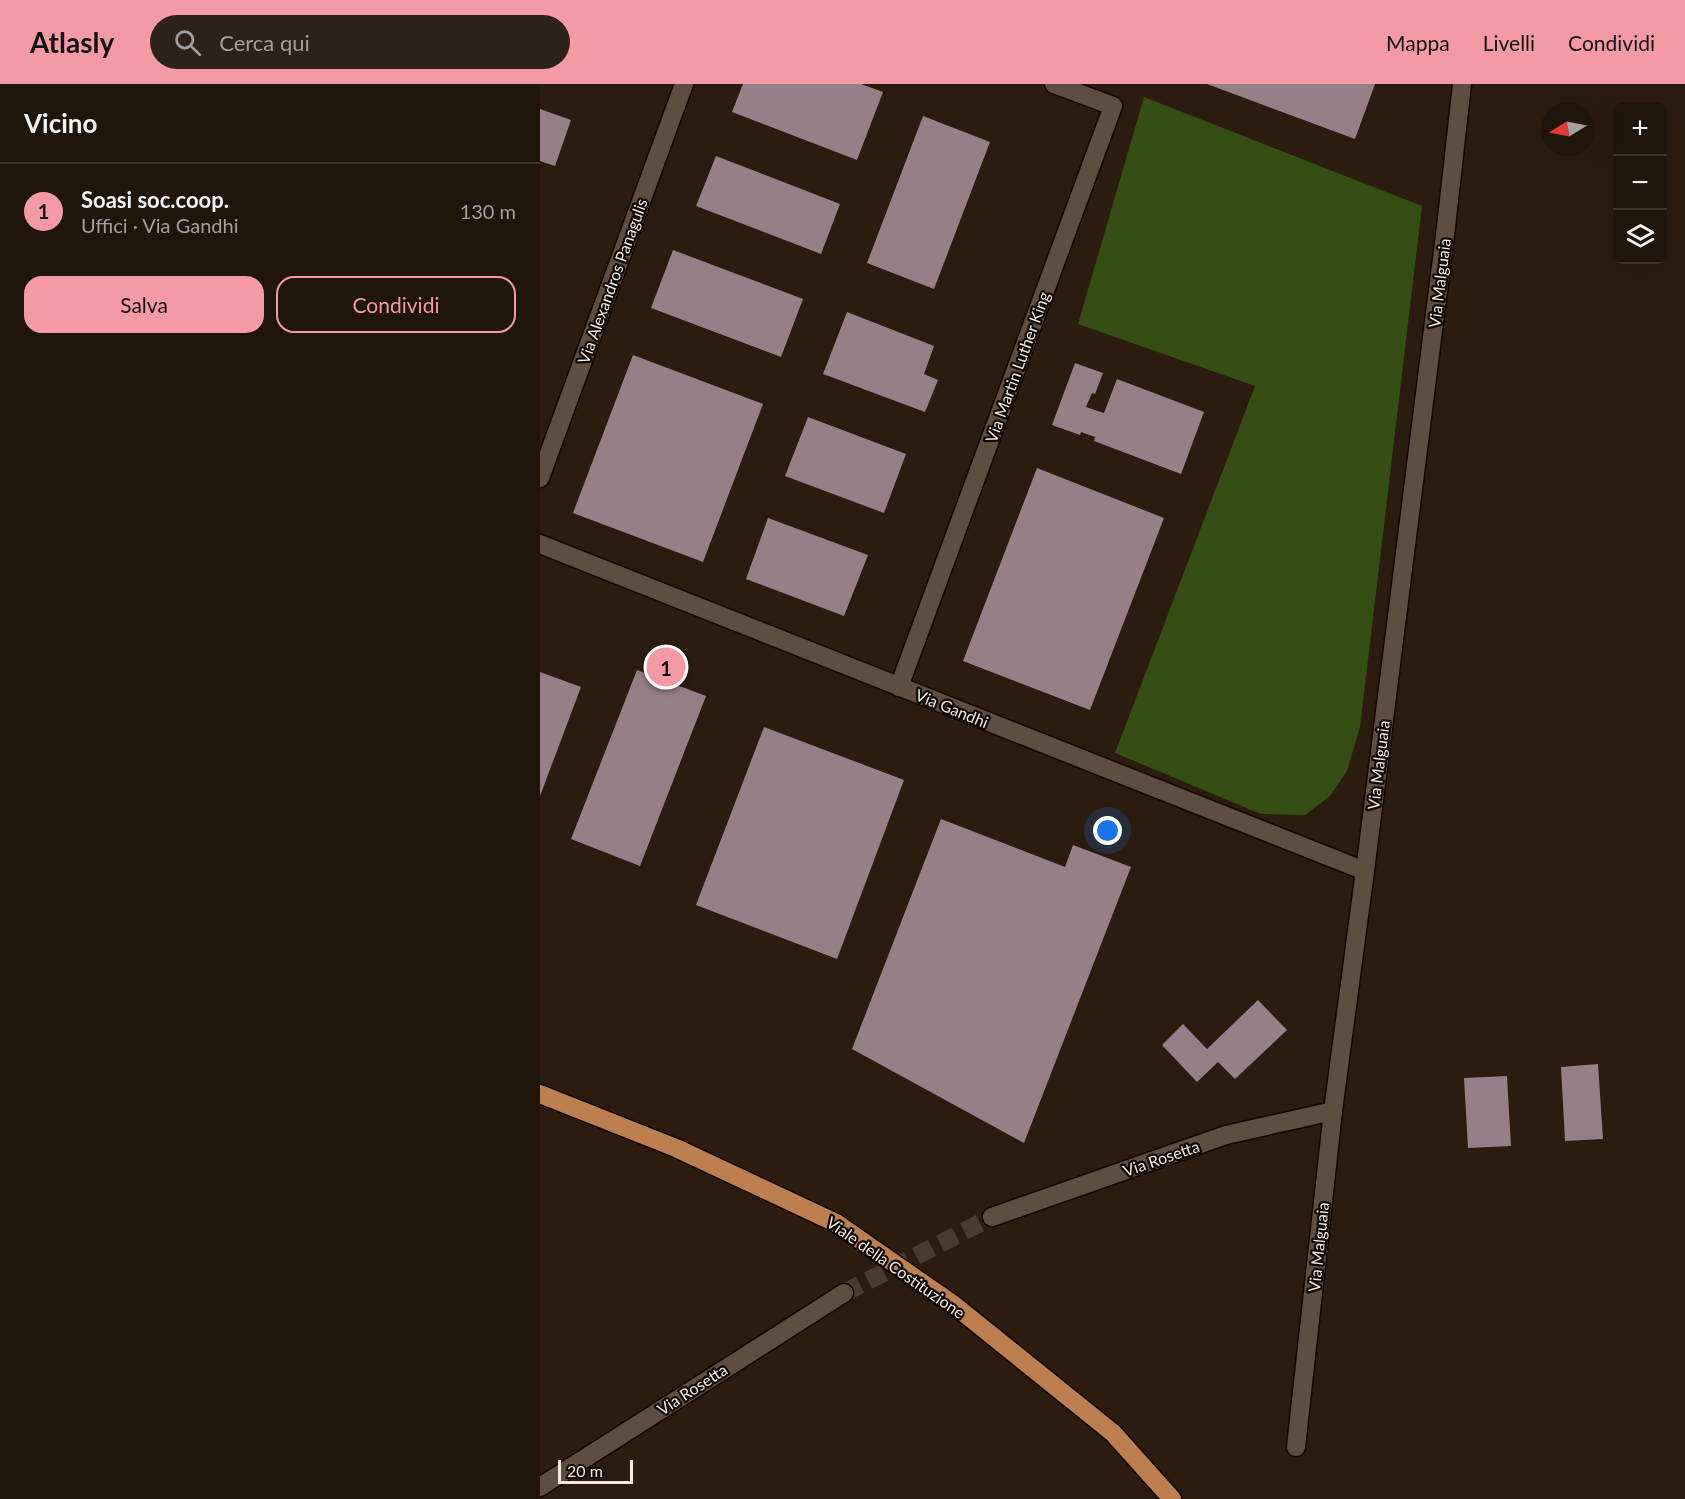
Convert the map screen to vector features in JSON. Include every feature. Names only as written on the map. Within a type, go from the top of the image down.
[{"type":"main road","name":"Viale della Costituzione","points":[[540,1094],[676,1148],[836,1223],[954,1305],[1113,1433],[1172,1499]]},
{"type":"street","name":"Via Alexandros Panagulis","points":[[540,478],[684,84]]},
{"type":"street","name":"Via Martin Luther King","points":[[899,687],[1113,106],[1054,84]]},
{"type":"street","name":"Via Malguaia","points":[[1296,1447],[1333,1111],[1365,872],[1462,84]]},
{"type":"street","name":"Via Gandhi","points":[[540,544],[1365,872]]},
{"type":"street","name":"Via Rosetta","points":[[992,1217],[1226,1135],[1333,1111]]},
{"type":"street","name":"Via Rosetta","points":[[540,1487],[844,1293]]},
{"type":"green space","points":[[1144,97],[1422,206],[1360,727],[1347,771],[1330,796],[1305,815],[1261,814],[1115,753],[1255,386],[1078,324]]},
{"type":"building","points":[[743,84],[861,84],[883,92],[857,160],[732,112]]},
{"type":"building","points":[[1207,84],[1375,84],[1355,139]]},
{"type":"building","points":[[540,109],[571,120],[555,166],[540,161]]},
{"type":"building","points":[[923,116],[990,142],[934,289],[867,263]]},
{"type":"building","points":[[716,156],[840,204],[821,254],[696,206]]},
{"type":"building","points":[[673,250],[803,299],[781,357],[651,308]]},
{"type":"building","points":[[847,312],[934,346],[924,374],[938,380],[925,412],[823,374]]},
{"type":"building","points":[[633,355],[763,404],[703,562],[573,513]]},
{"type":"building","points":[[1075,363],[1103,373],[1095,394],[1092,393],[1086,407],[1104,413],[1117,379],[1204,412],[1181,474],[1094,441],[1095,437],[1081,432],[1080,435],[1052,425]]},
{"type":"building","points":[[808,417],[906,454],[884,513],[785,476]]},
{"type":"building","points":[[1037,468],[1164,518],[1090,710],[963,661]]},
{"type":"building","points":[[768,518],[868,555],[844,616],[746,579]]},
{"type":"building","points":[[637,670],[706,696],[640,866],[571,839]]},
{"type":"building","points":[[540,672],[581,687],[540,796]]},
{"type":"building","points":[[764,727],[904,780],[837,959],[696,905]]},
{"type":"building","points":[[941,819],[1065,867],[1073,845],[1131,867],[1024,1143],[852,1049]]},
{"type":"building","points":[[1258,1000],[1287,1030],[1235,1079],[1218,1062],[1197,1082],[1162,1045],[1183,1024],[1207,1049]]},
{"type":"building","points":[[1598,1064],[1603,1139],[1565,1141],[1561,1067]]},
{"type":"building","points":[[1507,1076],[1511,1146],[1468,1148],[1464,1078]]},
{"type":"tunnel","points":[[844,1293],[992,1217]]},
{"type":"place","name":"Soasi soc.coop.","points":[[666,667]]}]
